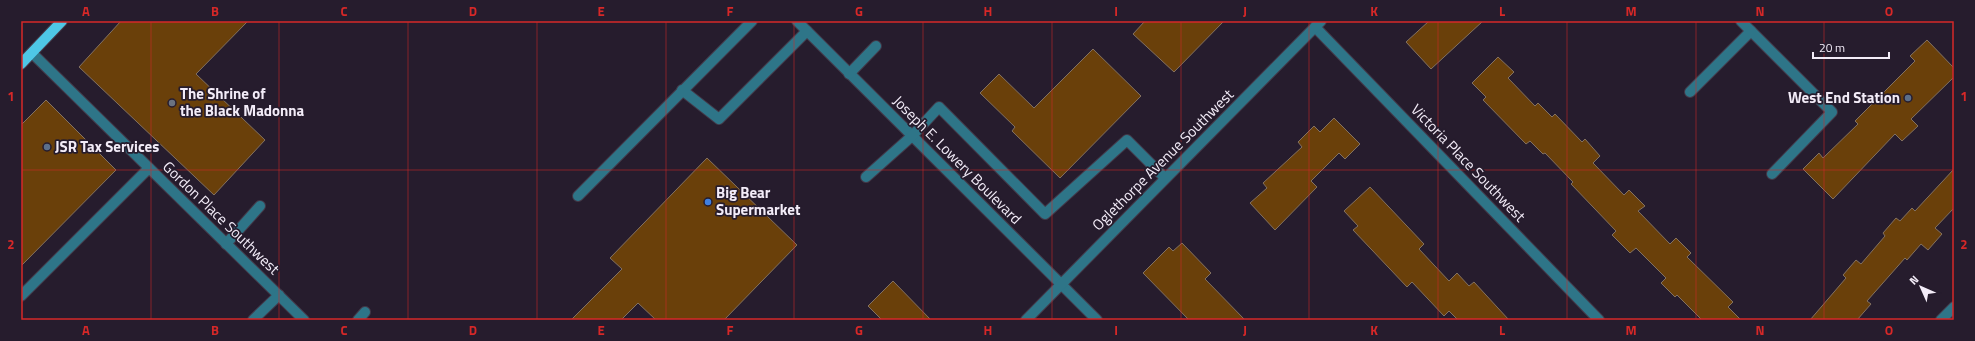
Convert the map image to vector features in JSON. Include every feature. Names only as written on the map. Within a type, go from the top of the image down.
[{"type":"main road","points":[[21,64],[61,22]]},
{"type":"street","points":[[578,196],[752,21]]},
{"type":"street","name":"Joseph E. Lowery Boulevard","points":[[797,21],[1097,320]]},
{"type":"street","name":"Oglethorpe Avenue Southwest","points":[[1026,320],[1318,24]]},
{"type":"street","name":"Victoria Place Southwest","points":[[1318,24],[1599,320]]},
{"type":"street","points":[[1690,92],[1746,25],[1832,112],[1772,174]]},
{"type":"street","points":[[682,90],[719,119],[807,31]]},
{"type":"street","points":[[849,74],[876,46]]},
{"type":"street","name":"Gordon Place Southwest","points":[[32,54],[304,320]]},
{"type":"street","points":[[866,177],[912,136],[939,107],[1044,214],[1127,140],[1165,178]]},
{"type":"street","points":[[21,296],[149,168]]},
{"type":"street","points":[[226,244],[260,206]]},
{"type":"street","points":[[253,320],[279,295]]},
{"type":"street","points":[[1941,320],[1954,307]]},
{"type":"street","points":[[358,320],[365,312]]},
{"type":"building","name":"The Shrine of the Black Madonna","points":[[121,21],[248,21],[196,74],[265,140],[214,195],[79,67]]},
{"type":"building","points":[[1145,21],[1224,21],[1174,72],[1133,34]]},
{"type":"building","points":[[1429,21],[1483,21],[1431,69],[1406,42]]},
{"type":"building","points":[[1927,40],[1954,68],[1954,77],[1911,119],[1918,126],[1902,141],[1895,134],[1833,199],[1803,169],[1819,153],[1823,158],[1858,124],[1855,121],[1915,61],[1910,56]]},
{"type":"building","points":[[1093,49],[1141,96],[1060,178],[1012,131],[1015,127],[980,93],[999,74],[1034,108]]},
{"type":"building","points":[[1498,57],[1514,72],[1508,78],[1535,106],[1538,103],[1552,117],[1555,114],[1582,142],[1585,139],[1600,156],[1593,163],[1624,195],[1629,190],[1645,206],[1638,211],[1670,244],[1676,238],[1691,253],[1687,257],[1733,302],[1728,307],[1741,320],[1702,320],[1677,295],[1675,297],[1661,283],[1666,278],[1636,248],[1630,253],[1612,235],[1616,231],[1571,184],[1573,182],[1545,153],[1543,154],[1530,141],[1526,144],[1483,100],[1486,97],[1472,83]]},
{"type":"building","points":[[46,100],[116,170],[21,266],[21,125]]},
{"type":"building","points":[[1334,118],[1360,144],[1345,159],[1339,153],[1311,181],[1317,187],[1275,230],[1250,203],[1267,188],[1263,183],[1302,147],[1298,142],[1314,126],[1320,132]]},
{"type":"building","name":"Big Bear Supermarket","points":[[707,158],[797,245],[724,320],[656,320],[638,303],[621,320],[571,320],[622,269],[610,258]]},
{"type":"building","points":[[1954,169],[1954,208],[1935,228],[1942,234],[1928,250],[1921,244],[1907,260],[1905,258],[1867,301],[1871,304],[1857,320],[1810,320],[1846,278],[1843,275],[1856,260],[1861,264],[1885,236],[1883,233],[1896,218],[1900,221],[1912,208],[1915,211]]},
{"type":"building","points":[[1370,187],[1424,244],[1419,249],[1449,281],[1457,273],[1469,286],[1474,282],[1509,320],[1458,320],[1449,311],[1444,316],[1412,282],[1407,287],[1353,230],[1358,226],[1344,211]]},
{"type":"building","points":[[1182,243],[1211,273],[1205,279],[1245,320],[1189,320],[1143,273],[1169,247],[1173,251]]},
{"type":"building","points":[[893,281],[931,320],[882,320],[868,306]]},
{"type":"place","name":"West End Station","points":[[1908,98]]},
{"type":"place","name":"The Shrine of the Black Madonna","points":[[172,103]]},
{"type":"place","name":"JSR Tax Services","points":[[47,147]]},
{"type":"place","name":"Big Bear Supermarket","points":[[708,202]]}]
